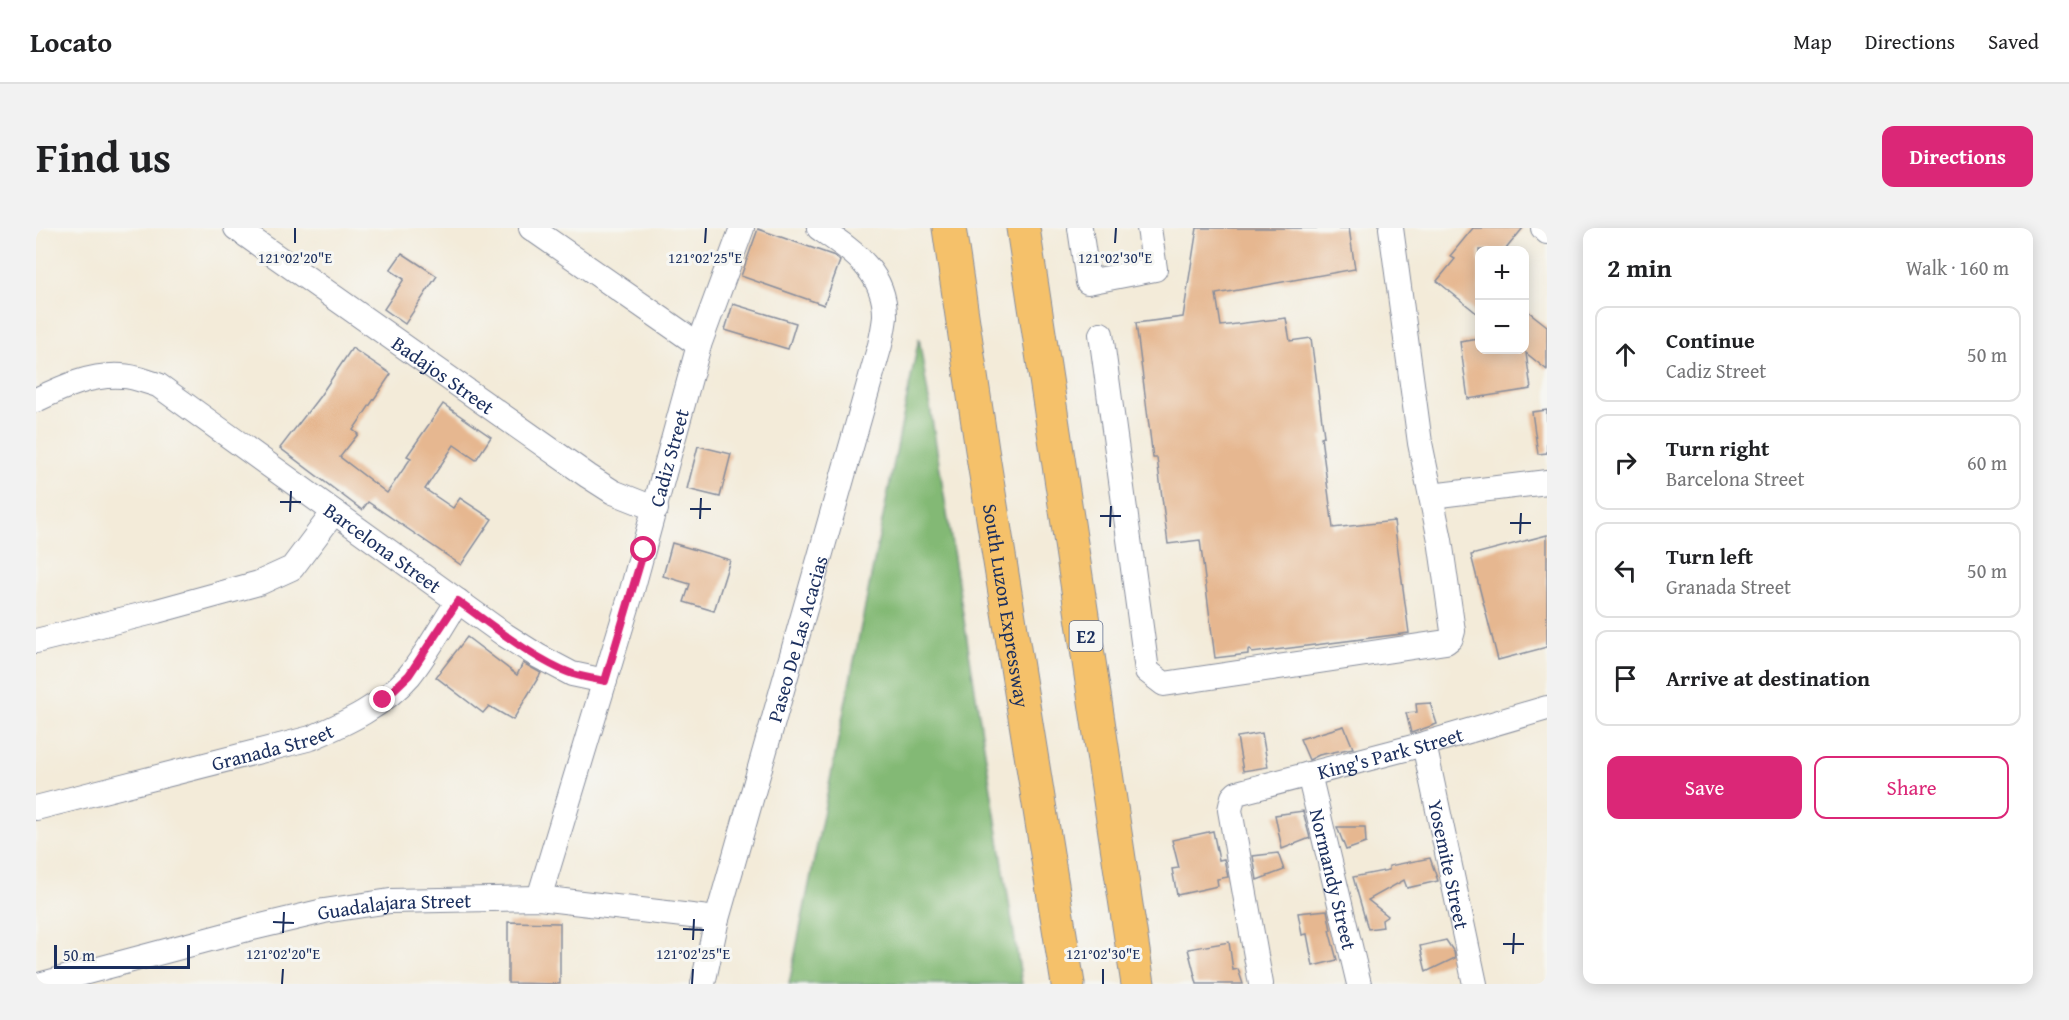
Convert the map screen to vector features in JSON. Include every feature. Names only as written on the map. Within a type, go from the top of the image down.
[{"type":"highway","name":"South Luzon Expressway","points":[[949,228],[1068,984]]},
{"type":"highway","name":"E2","points":[[1023,228],[1138,984]]},
{"type":"street","name":"Badajos Street","points":[[236,228],[588,476],[613,492],[656,509]]},
{"type":"street","points":[[531,228],[699,345]]},
{"type":"street","name":"Cadiz Street","points":[[539,898],[656,509],[699,345],[742,228]]},
{"type":"street","name":"Paseo De Las Acacias","points":[[703,984],[717,919],[880,345],[885,317],[881,291],[870,268],[853,252],[819,228]]},
{"type":"street","points":[[1080,228],[1088,282],[1155,269],[1149,228]]},
{"type":"street","points":[[1101,334],[1147,671],[1164,684],[1446,642],[1452,638],[1453,631],[1442,551],[1420,443],[1391,228]]},
{"type":"street","points":[[1543,228],[1547,232]]},
{"type":"street","name":"Barcelona Street","points":[[36,400],[96,376],[124,376],[158,385],[505,635],[572,674],[605,681]]},
{"type":"street","points":[[1431,496],[1547,482]]},
{"type":"street","points":[[36,642],[260,583],[292,568],[334,512]]},
{"type":"street","name":"Granada Street","points":[[36,808],[310,738],[348,722],[383,700],[409,675],[458,601]]},
{"type":"street","name":"King's Park Street","points":[[1261,984],[1230,810],[1233,797],[1242,790],[1424,744],[1547,708]]},
{"type":"street","name":"Yosemite Street","points":[[1424,744],[1475,984]]},
{"type":"street","name":"Normandy Street","points":[[1309,774],[1359,984]]},
{"type":"street","name":"Guadalajara Street","points":[[42,984],[248,929],[324,911],[390,901],[539,898],[717,919]]},
{"type":"green space","points":[[919,338],[1022,984],[789,984]]},
{"type":"building","points":[[1197,228],[1349,228],[1355,269],[1216,294],[1221,326],[1286,318],[1290,341],[1311,338],[1333,528],[1394,521],[1409,633],[1252,653],[1250,649],[1248,654],[1215,658],[1200,540],[1168,544],[1157,458],[1153,458],[1136,323],[1183,317]]},
{"type":"building","points":[[1473,228],[1523,228],[1508,246],[1475,246],[1475,312],[1437,281],[1455,259],[1450,256]]},
{"type":"building","points":[[758,229],[835,256],[840,261],[824,305],[741,276]]},
{"type":"building","points":[[402,253],[437,276],[405,324],[384,309],[404,279],[390,270]]},
{"type":"building","points":[[733,304],[796,323],[788,349],[725,330]]},
{"type":"building","points":[[1529,312],[1547,326],[1547,370],[1527,354]]},
{"type":"building","points":[[1475,340],[1475,354],[1526,354],[1531,389],[1468,399],[1460,342]]},
{"type":"building","points":[[352,348],[391,374],[353,430],[358,434],[340,457],[387,493],[411,458],[407,456],[443,404],[491,437],[476,460],[454,445],[425,489],[453,508],[460,498],[492,519],[461,565],[368,502],[362,510],[280,448],[320,396]]},
{"type":"building","points":[[1547,410],[1547,453],[1538,454],[1532,412]]},
{"type":"building","points":[[698,446],[731,454],[720,497],[687,489]]},
{"type":"building","points":[[1547,535],[1547,647],[1498,660],[1471,555]]},
{"type":"building","points":[[672,543],[730,560],[714,611],[684,602],[690,584],[663,576]]},
{"type":"building","points":[[467,637],[517,675],[523,663],[541,673],[513,720],[489,706],[483,713],[436,677]]},
{"type":"building","points":[[1430,703],[1437,724],[1411,733],[1406,713],[1417,712],[1416,704]]},
{"type":"building","points":[[1344,726],[1353,748],[1319,755],[1309,760],[1300,739]]},
{"type":"building","points":[[1262,733],[1268,767],[1243,771],[1237,737]]},
{"type":"building","points":[[1303,811],[1310,838],[1282,849],[1275,815]]},
{"type":"building","points":[[1337,827],[1365,827],[1366,843],[1346,850]]},
{"type":"building","points":[[1213,831],[1219,860],[1224,859],[1228,877],[1217,879],[1218,886],[1177,895],[1172,869],[1179,868],[1172,840]]},
{"type":"building","points":[[1278,853],[1284,870],[1257,880],[1253,856]]},
{"type":"building","points":[[1430,858],[1438,881],[1407,888],[1404,880],[1368,900],[1388,916],[1382,920],[1383,927],[1368,929],[1353,877],[1389,870],[1389,866]]},
{"type":"building","points":[[1327,910],[1331,930],[1329,930],[1337,960],[1313,966],[1307,934],[1302,935],[1298,913]]},
{"type":"building","points":[[508,922],[560,923],[560,984],[508,983]]},
{"type":"building","points":[[1446,940],[1455,958],[1426,972],[1420,946]]},
{"type":"building","points":[[1229,942],[1233,970],[1238,969],[1243,984],[1197,984],[1188,949]]},
{"type":"route","points":[[383,700],[409,675],[458,601],[538,656],[572,674],[605,681],[644,550]]}]
